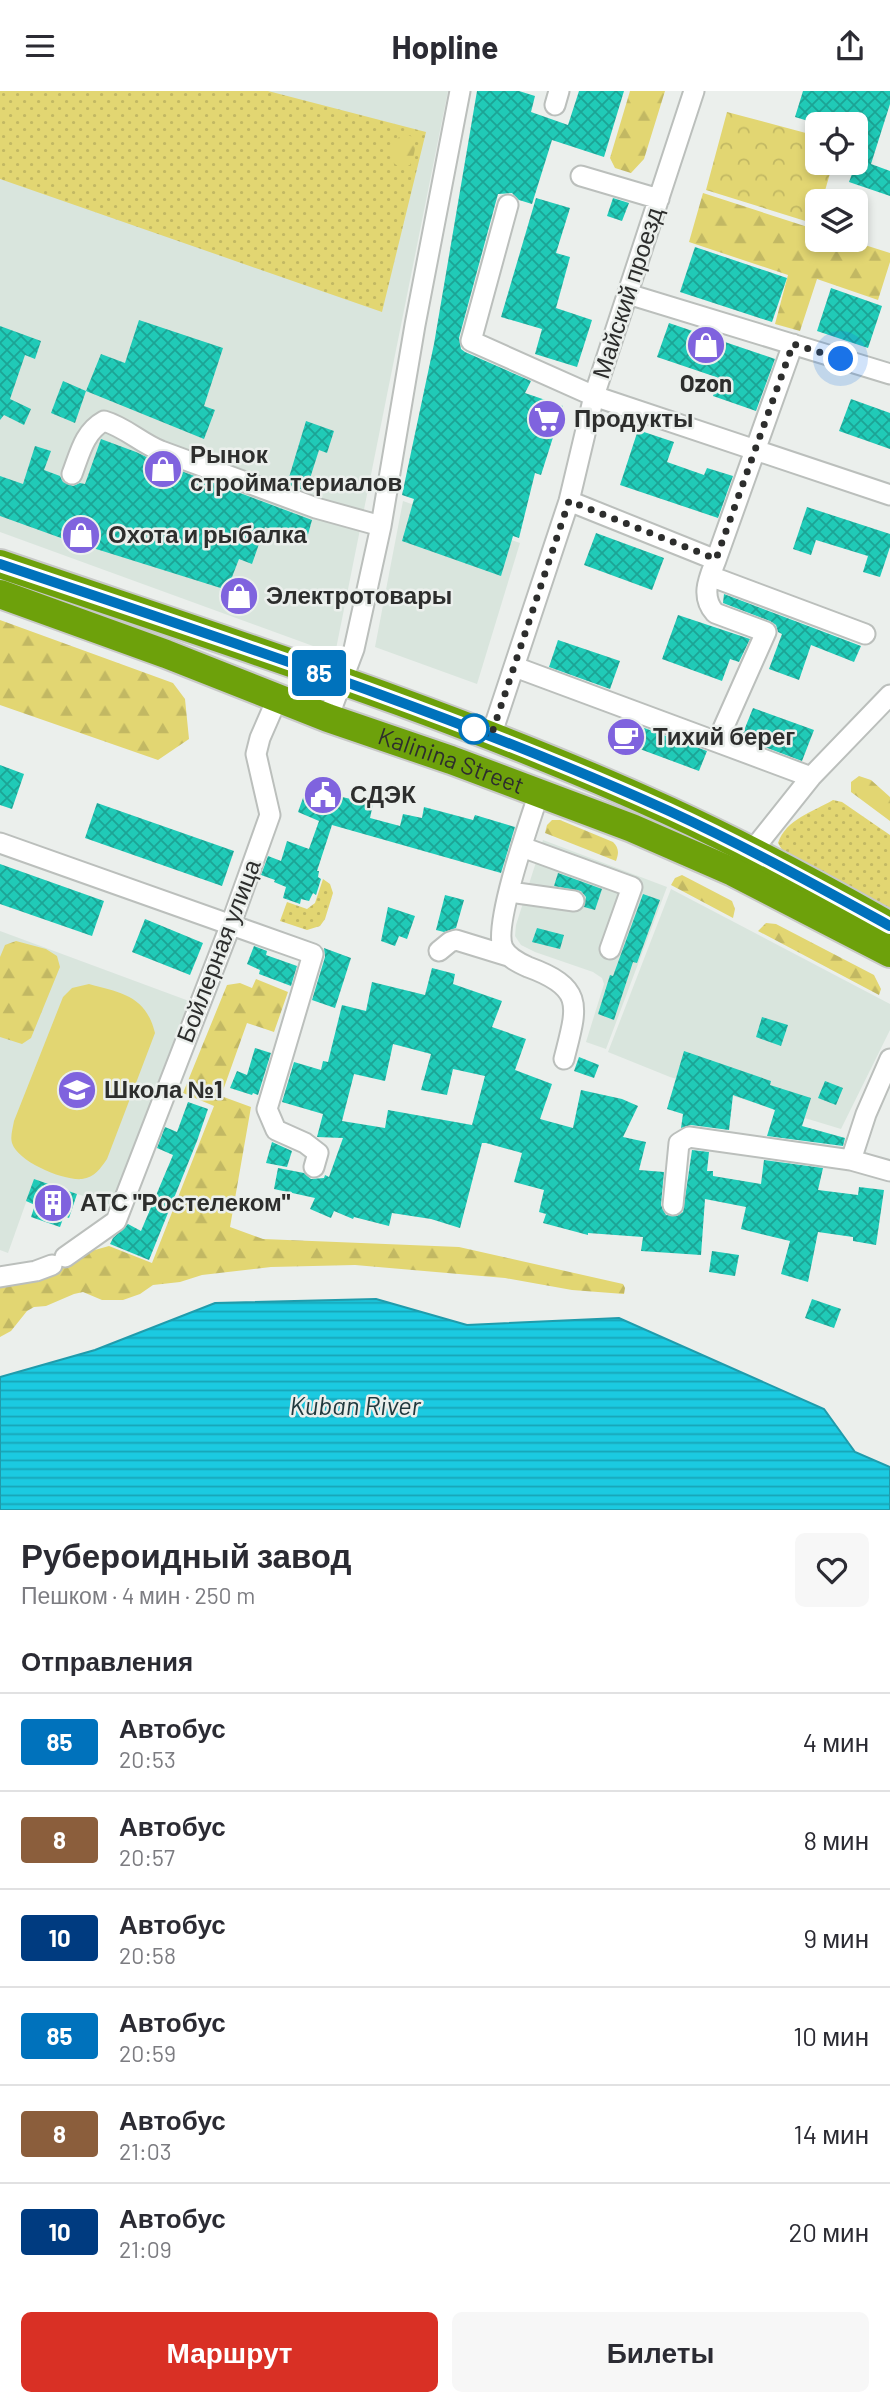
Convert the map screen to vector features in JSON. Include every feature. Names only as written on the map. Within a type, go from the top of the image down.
[{"type":"highway","name":"Kalinina Street","points":[[0,564],[341,681],[491,736],[668,811],[752,851],[890,926]]},
{"type":"highway","name":"Kalinina Street","points":[[0,594],[328,718],[632,828],[733,872],[890,953]]},
{"type":"highway","points":[[578,808],[593,807],[599,803],[603,790],[596,780]]},
{"type":"street","points":[[328,718],[354,649],[381,526],[415,325],[460,91]]},
{"type":"street","name":"Майский проезд","points":[[491,736],[569,501],[594,396],[694,91]]},
{"type":"street","points":[[581,176],[659,199]]},
{"type":"street","points":[[508,205],[471,341],[594,396],[890,495]]},
{"type":"street","points":[[628,294],[890,374]]},
{"type":"street","points":[[717,741],[766,632],[715,613],[706,594],[793,344]]},
{"type":"street","points":[[72,474],[85,439],[93,427],[104,421],[119,425],[144,444],[161,451],[316,508],[381,526]]},
{"type":"street","points":[[569,501],[865,634]]},
{"type":"street","points":[[515,667],[811,777]]},
{"type":"street","points":[[752,851],[811,777],[890,695]]},
{"type":"street","name":"Бойлерная улица","points":[[0,1277],[36,1271],[58,1261],[116,1221],[231,924],[270,815],[256,754],[277,699]]},
{"type":"street","points":[[508,956],[501,941],[510,892],[539,793]]},
{"type":"street","points":[[0,843],[313,954],[267,1109],[276,1130],[305,1143],[318,1153],[314,1167]]},
{"type":"street","points":[[522,847],[632,887],[610,949]]},
{"type":"street","points":[[510,892],[574,901]]},
{"type":"street","points":[[439,951],[456,940],[508,956],[520,964],[551,975],[567,987],[573,1004],[573,1016],[564,1059]]},
{"type":"street","points":[[852,1160],[866,1114],[890,1059]]},
{"type":"street","points":[[673,1205],[679,1143],[689,1137],[852,1160],[890,1171]]},
{"type":"shaded area","points":[[0,91],[448,91],[335,654],[0,532]]},
{"type":"shaded area","points":[[403,501],[520,543],[477,684],[375,647]]},
{"type":"shaded area","points":[[543,840],[667,887],[606,1049],[586,1042],[604,984],[602,978],[593,972],[535,952],[521,945],[515,936],[516,925]]},
{"type":"shaded area","points":[[671,889],[890,1004],[890,1030],[841,1129],[670,1077],[608,1052]]},
{"type":"shaded area","name":"Школа №1","points":[[0,931],[189,1001],[111,1205],[34,1180],[8,1253],[0,1250]]},
{"type":"green space","points":[[0,91],[268,91],[426,132],[382,312],[0,179]]},
{"type":"green space","points":[[630,91],[665,91],[644,159],[631,173],[615,168],[610,158]]},
{"type":"green space","points":[[727,112],[805,133],[805,175],[830,175],[825,189],[805,189],[805,221],[706,190]]},
{"type":"green space","points":[[402,134],[412,137],[415,145],[410,165],[405,166],[390,160],[397,139]]},
{"type":"green space","points":[[703,193],[805,226],[805,252],[868,252],[868,246],[890,253],[890,262],[878,300],[817,279],[800,331],[775,324],[788,275],[689,242]]},
{"type":"green space","points":[[0,620],[173,683],[185,699],[189,739],[158,760],[0,705]]},
{"type":"green space","points":[[859,776],[871,780],[890,797],[890,821],[851,792],[851,782]]},
{"type":"green space","points":[[833,800],[842,802],[890,835],[890,908],[784,853],[778,843],[794,822]]},
{"type":"green space","points":[[552,820],[560,820],[613,842],[618,851],[616,861],[545,833]]},
{"type":"green space","points":[[682,875],[732,901],[735,909],[733,918],[671,885],[675,878]]},
{"type":"green space","points":[[323,879],[330,884],[333,893],[320,926],[307,930],[280,921],[287,902],[307,909],[315,903]]},
{"type":"green space","points":[[766,923],[776,924],[874,975],[881,989],[879,995],[758,931]]},
{"type":"green space","points":[[16,941],[46,949],[57,956],[60,967],[31,1038],[22,1044],[0,1037],[0,957],[5,945]]},
{"type":"green space","points":[[256,979],[288,992],[274,1032],[247,1023],[221,1096],[251,1107],[230,1227],[263,1239],[459,1247],[623,1284],[624,1294],[572,1290],[505,1278],[355,1265],[271,1267],[202,1275],[180,1282],[153,1285],[140,1294],[123,1300],[102,1300],[83,1292],[74,1294],[27,1311],[11,1331],[0,1337],[0,1282],[49,1274],[84,1253],[109,1246],[152,1263],[214,1106],[183,1093],[227,985],[240,983],[252,988]]},
{"type":"green space","points":[[89,984],[131,998],[146,1011],[155,1033],[107,1159],[94,1174],[87,1178],[74,1179],[42,1169],[23,1157],[12,1143],[11,1135],[14,1121],[63,997],[72,988]]},
{"type":"water","name":"Kuban River","points":[[376,1299],[467,1325],[619,1318],[824,1409],[855,1452],[890,1467],[890,1510],[0,1510],[0,1377],[95,1350],[215,1303]]},
{"type":"building","points":[[477,91],[519,91],[535,96],[531,112],[568,125],[579,91],[624,91],[604,157],[552,140],[532,204],[519,200],[512,193],[498,194],[459,338],[461,349],[465,352],[531,381],[525,393],[563,406],[541,475],[535,473],[519,538],[513,536],[501,576],[402,541],[414,499],[402,495],[434,344]]},
{"type":"building","points":[[803,91],[890,91],[890,104],[871,164],[890,171],[890,196],[849,182],[852,175],[868,175],[868,112],[805,112],[805,120],[795,117]]},
{"type":"building","points":[[536,198],[570,208],[556,253],[570,257],[556,308],[592,320],[577,367],[535,354],[542,329],[501,317]]},
{"type":"building","points":[[613,198],[629,203],[622,221],[607,216]]},
{"type":"building","points":[[695,247],[787,278],[772,322],[680,292]]},
{"type":"building","points":[[831,288],[882,306],[868,348],[817,331]]},
{"type":"building","points":[[139,320],[223,348],[204,406],[215,410],[204,439],[86,391],[101,354],[125,363]]},
{"type":"building","points":[[669,323],[775,359],[756,411],[713,396],[719,378],[657,357]]},
{"type":"building","points":[[0,326],[41,341],[35,359],[25,355],[10,399],[31,409],[24,425],[4,415],[0,420]]},
{"type":"building","points":[[63,381],[86,391],[75,423],[51,413]]},
{"type":"building","points":[[851,399],[890,413],[890,449],[839,431]]},
{"type":"building","points":[[306,421],[334,431],[327,453],[319,450],[306,491],[287,484]]},
{"type":"building","points":[[638,430],[674,442],[667,462],[704,475],[707,468],[733,476],[718,518],[620,485]]},
{"type":"building","points":[[101,439],[312,520],[306,542],[265,527],[252,564],[239,559],[227,590],[0,516],[0,476],[23,484],[35,446],[51,451],[44,470],[60,476],[63,482],[73,486],[85,484]]},
{"type":"building","points":[[807,507],[890,534],[890,547],[880,577],[863,572],[868,556],[816,540],[811,555],[793,549]]},
{"type":"building","points":[[596,533],[664,558],[652,590],[584,565]]},
{"type":"building","points":[[724,594],[861,646],[854,662],[811,645],[799,680],[769,669],[782,634],[770,621],[723,603]]},
{"type":"building","points":[[678,615],[750,639],[739,662],[730,659],[722,681],[662,659]]},
{"type":"building","points":[[558,640],[620,661],[610,689],[549,667]]},
{"type":"building","points":[[753,708],[814,730],[802,761],[741,738]]},
{"type":"building","points":[[628,722],[707,751],[699,771],[621,742]]},
{"type":"building","points":[[0,765],[24,774],[12,809],[0,805]]},
{"type":"building","points":[[308,784],[342,797],[373,804],[370,818],[400,826],[403,814],[422,818],[424,807],[473,820],[475,815],[515,827],[501,873],[332,825],[317,871],[321,879],[316,895],[313,893],[309,901],[301,899],[300,904],[283,898],[286,887],[261,875],[268,856],[281,861],[287,841],[309,849],[319,821],[298,812]]},
{"type":"building","points":[[97,803],[234,851],[222,886],[85,838]]},
{"type":"building","points":[[0,864],[104,901],[92,936],[0,904]]},
{"type":"building","points":[[558,873],[602,889],[595,910],[584,907],[586,897],[581,891],[554,886]]},
{"type":"building","points":[[643,894],[660,900],[637,963],[633,962],[614,1020],[598,1014],[610,975],[613,976]]},
{"type":"building","points":[[445,895],[464,900],[456,928],[444,932],[436,930]]},
{"type":"building","points":[[388,907],[415,916],[407,939],[399,936],[395,946],[381,941]]},
{"type":"building","points":[[145,919],[203,943],[190,975],[132,952]]},
{"type":"building","points":[[537,928],[564,935],[560,949],[532,942]]},
{"type":"building","points":[[254,946],[267,951],[266,955],[297,966],[291,986],[259,974],[260,970],[247,964]]},
{"type":"building","points":[[324,948],[351,958],[335,1008],[312,1000],[325,957]]},
{"type":"building","points":[[432,968],[455,974],[453,984],[502,1001],[492,1027],[526,1039],[515,1070],[552,1084],[540,1119],[573,1128],[581,1090],[622,1099],[638,1106],[623,1137],[646,1142],[639,1170],[664,1172],[661,1205],[666,1215],[677,1216],[683,1212],[692,1150],[709,1152],[707,1171],[713,1171],[713,1176],[761,1184],[764,1160],[823,1168],[818,1190],[858,1195],[859,1187],[884,1190],[876,1245],[853,1241],[853,1237],[818,1232],[808,1282],[781,1274],[790,1241],[741,1229],[746,1207],[705,1199],[701,1255],[641,1251],[643,1237],[588,1235],[543,1223],[546,1214],[539,1212],[544,1190],[514,1182],[522,1153],[486,1143],[482,1143],[460,1228],[431,1219],[392,1213],[389,1226],[354,1217],[353,1219],[334,1211],[331,1218],[310,1209],[315,1198],[274,1189],[278,1168],[304,1173],[311,1179],[324,1178],[325,1175],[329,1177],[343,1138],[317,1137],[323,1114],[282,1102],[294,1062],[321,1070],[323,1061],[328,1062],[342,1005],[366,1011],[372,982],[425,995]],"holes":[[[393,1044],[431,1054],[421,1090],[447,1095],[453,1069],[485,1076],[472,1125],[388,1110],[385,1128],[342,1121],[354,1074],[385,1081]]]},
{"type":"building","points":[[762,1017],[788,1025],[781,1046],[756,1037]]},
{"type":"building","points":[[255,1048],[271,1053],[258,1095],[230,1088],[237,1071],[247,1075]]},
{"type":"building","points":[[684,1051],[811,1098],[802,1126],[845,1138],[843,1146],[767,1136],[775,1110],[733,1095],[729,1130],[691,1125],[681,1128],[683,1114],[667,1109]]},
{"type":"building","points":[[579,1057],[599,1065],[594,1078],[574,1071]]},
{"type":"building","points":[[825,1081],[843,1088],[836,1105],[818,1098]]},
{"type":"building","points":[[188,1102],[208,1109],[149,1260],[110,1244],[128,1224],[141,1231],[173,1155],[157,1148],[165,1127],[177,1132]]},
{"type":"building","points":[[272,1142],[292,1151],[287,1167],[266,1163]]},
{"type":"building","name":"АТС \"Ростелеком\"","points":[[34,1179],[77,1194],[69,1218],[64,1216],[60,1227],[31,1217],[35,1205],[26,1201]]},
{"type":"building","points":[[712,1251],[739,1255],[735,1276],[709,1272]]},
{"type":"building","points":[[812,1299],[841,1309],[834,1328],[805,1318]]},
{"type":"bus line","name":"85","points":[[0,564],[341,681],[491,736],[668,811],[752,851],[890,926]]},
{"type":"place","name":"Ozon","points":[[706,345]]},
{"type":"place","name":"Продукты","points":[[547,419]]},
{"type":"place","name":"Рынок стройматериалов","points":[[163,469]]},
{"type":"place","name":"Охота и рыбалка","points":[[81,535]]},
{"type":"place","name":"Электротовары","points":[[239,596]]},
{"type":"place","name":"Тихий берег","points":[[626,737]]},
{"type":"place","name":"СДЭК","points":[[323,795]]},
{"type":"place","name":"Школа №1","points":[[77,1090]]},
{"type":"place","name":"АТС \"Ростелеком\"","points":[[53,1203]]},
{"type":"route","points":[[474,729],[491,736],[569,501],[716,559],[793,344],[841,359]]}]
